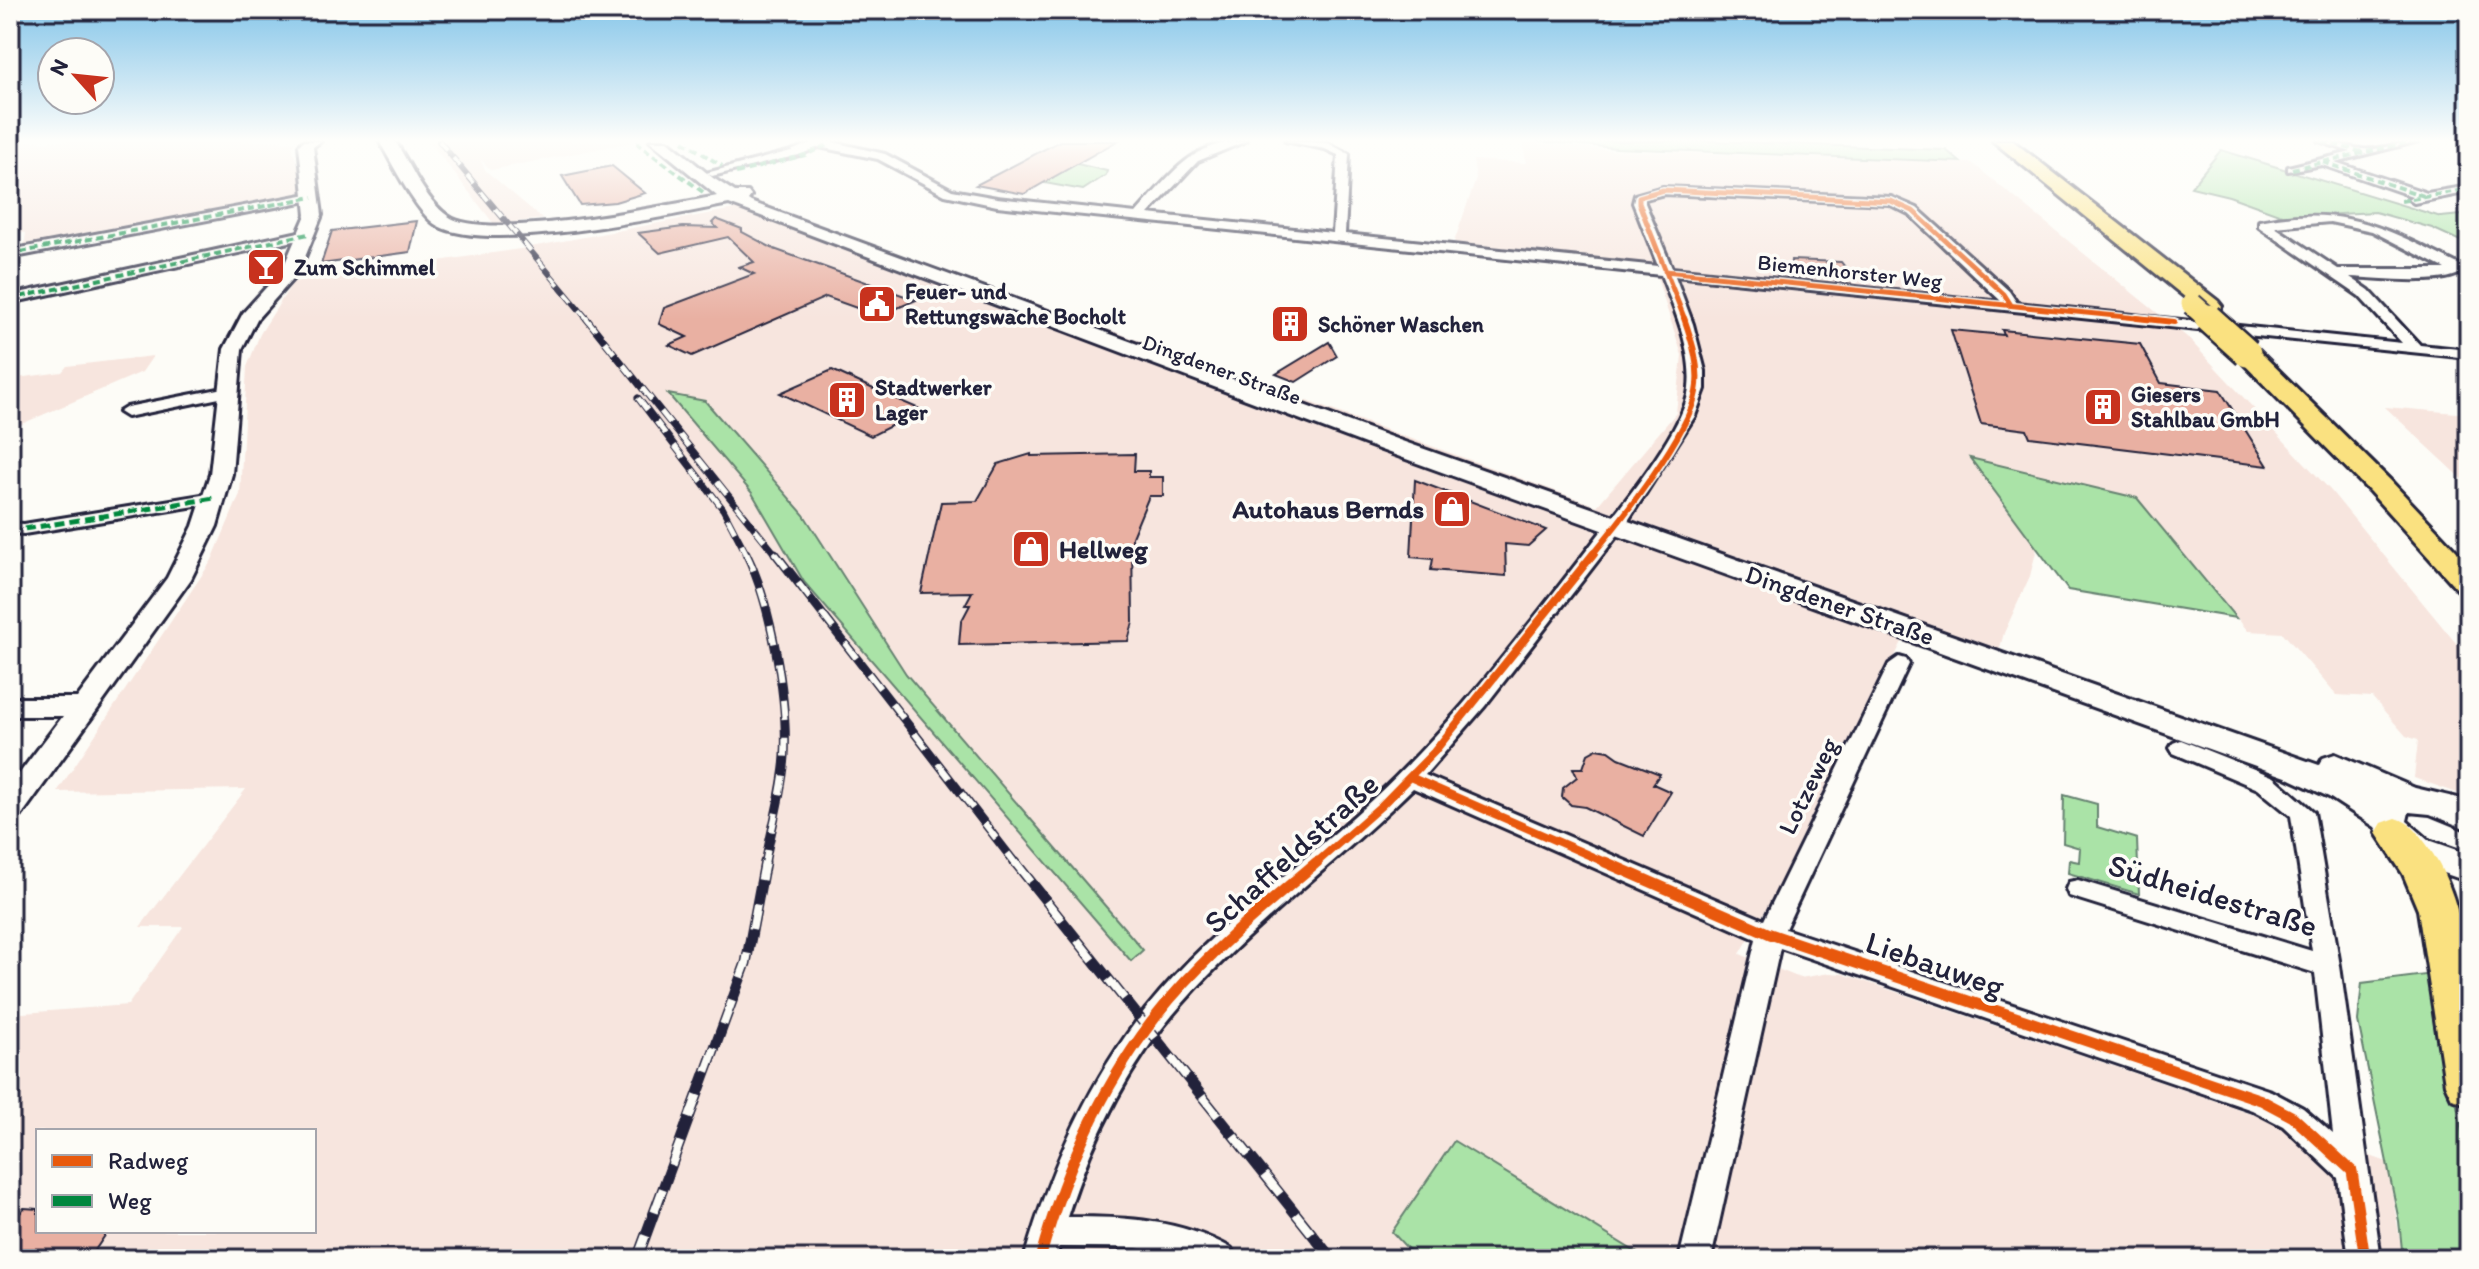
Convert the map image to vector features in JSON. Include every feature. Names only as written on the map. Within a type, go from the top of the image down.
[{"type":"highway","points":[[2067,200],[2201,305]]},
{"type":"highway","points":[[2074,200],[2201,305],[2369,459],[2469,568]]},
{"type":"highway","points":[[2254,353],[2469,583]]},
{"type":"highway","points":[[2369,459],[2397,479],[2469,551]]},
{"type":"highway","points":[[2398,817],[2439,910],[2469,1084]]},
{"type":"main road","points":[[427,200],[440,219],[458,227],[513,230],[717,200]]},
{"type":"main road","name":"Dingdener Straße","points":[[746,200],[852,248],[1286,407],[1622,520]]},
{"type":"main road","name":"Dingdener Straße","points":[[748,200],[1426,442],[1622,520],[2298,769],[2398,817],[2428,855],[2469,868]]},
{"type":"main road","name":"Dingdener Straße","points":[[1286,407],[1300,403],[1312,405],[1426,442]]},
{"type":"main road","name":"Dingdener Straße","points":[[2398,817],[2446,806],[2469,817]]},
{"type":"street","points":[[10,254],[296,200]]},
{"type":"street","points":[[10,808],[179,579],[205,526],[221,474],[233,349],[249,317],[290,272],[308,234],[314,215],[313,200]]},
{"type":"street","name":"Biemenhorster Weg","points":[[993,200],[2469,354]]},
{"type":"street","points":[[1139,217],[1154,200]]},
{"type":"street","points":[[1339,238],[1341,200]]},
{"type":"street","name":"Schaffeldstraße","points":[[1043,1246],[1084,1134],[1116,1075],[1170,999],[1204,963],[1410,777],[1463,718],[1622,520],[1684,422],[1697,390],[1697,357],[1639,200]]},
{"type":"street","name":"Schaffeldstraße","points":[[1879,200],[1913,211],[2004,294],[2011,305]]},
{"type":"street","points":[[2401,201],[2406,200]]},
{"type":"street","points":[[2336,273],[2420,275],[2455,272],[2455,268],[2376,228],[2348,220],[2330,218],[2263,224],[2364,293],[2415,348]]},
{"type":"street","points":[[10,299],[308,234]]},
{"type":"street","points":[[127,412],[229,392]]},
{"type":"street","points":[[10,528],[24,529],[214,498]]},
{"type":"street","name":"Lotzeweg","points":[[1770,934],[1899,664]]},
{"type":"street","points":[[10,707],[86,707]]},
{"type":"street","name":"Südheidestraße","points":[[2181,748],[2266,783],[2302,812],[2327,966],[2352,1171]]},
{"type":"street","name":"Liebauweg","points":[[1410,777],[1770,934],[2261,1100],[2293,1117],[2352,1171]]},
{"type":"street","name":"Südheidestraße","points":[[2078,889],[2327,966]]},
{"type":"street","points":[[1695,1259],[1770,934]]},
{"type":"street","points":[[2352,1171],[2365,1259]]},
{"type":"street","points":[[1043,1246],[1176,1237],[1203,1247],[1220,1259]]},
{"type":"shaded area","points":[[10,200],[274,200],[24,248],[26,233],[10,232]]},
{"type":"shaded area","points":[[475,200],[521,200],[543,219],[494,224]]},
{"type":"shaded area","points":[[1469,200],[2018,200],[2187,337],[2331,491],[2469,655],[2469,797],[2414,778],[2418,740],[2406,736],[2372,697],[2336,695],[2283,633],[2248,631],[2137,498],[1971,459],[2037,548],[2030,576],[2004,633],[1993,672],[1902,642],[1776,892],[1740,954],[1800,978],[1843,974],[2387,1162],[2403,1259],[10,1259],[10,1014],[128,1005],[183,927],[140,927],[246,789],[57,792],[212,560],[240,494],[247,367],[260,334],[293,282],[520,249],[761,204],[1597,506],[1676,413],[1682,355],[1654,269],[1452,248]]},
{"type":"shaded area","points":[[153,356],[142,372],[10,429],[10,379],[62,372],[67,366]]},
{"type":"shaded area","points":[[2385,407],[2469,414],[2469,485]]},
{"type":"green space","points":[[2241,200],[2386,200],[2441,217],[2461,215],[2469,218],[2469,245],[2432,228],[2375,212],[2287,217]]},
{"type":"green space","points":[[668,394],[705,401],[804,515],[906,674],[1143,950],[1131,961],[804,582],[752,493]]},
{"type":"green space","points":[[1970,458],[2137,498],[2236,618],[2068,590]]},
{"type":"green space","points":[[2064,795],[2097,804],[2097,827],[2137,839],[2139,894],[2068,873],[2069,860],[2079,862],[2080,848],[2063,843]]},
{"type":"green space","points":[[2433,974],[2469,1170],[2469,1259],[2403,1259],[2399,1221],[2358,1021],[2362,983]]},
{"type":"green space","points":[[1454,1141],[1647,1259],[1417,1259],[1392,1232]]},
{"type":"building","points":[[577,200],[621,200],[615,202],[580,205]]},
{"type":"building","name":"Feuer- und Rettungswache Bocholt","points":[[716,219],[742,229],[742,232],[774,249],[916,300],[879,316],[826,297],[692,356],[669,345],[687,337],[659,324],[664,308],[754,274],[739,267],[754,262],[728,237],[660,253],[638,233],[683,227],[717,228],[712,223]]},
{"type":"building","points":[[417,221],[410,252],[321,264],[332,231]]},
{"type":"building","points":[[1791,260],[1841,262],[1855,280],[1790,274]]},
{"type":"building","name":"Giesers Stahlbau GmbH","points":[[1951,330],[2004,335],[2002,330],[2140,344],[2161,383],[2220,390],[2268,466],[2030,437],[2027,430],[1981,424]]},
{"type":"building","points":[[1329,342],[1337,356],[1296,382],[1276,374]]},
{"type":"building","name":"Stadtwerker Lager","points":[[832,370],[922,410],[871,436],[780,393]]},
{"type":"building","name":"Hellweg","points":[[1031,454],[1135,454],[1134,471],[1149,471],[1149,477],[1163,477],[1163,496],[1149,496],[1132,537],[1133,622],[1128,641],[959,645],[961,622],[970,605],[965,605],[972,592],[921,593],[941,502],[977,501],[998,464]]},
{"type":"building","name":"Autohaus Bernds","points":[[1415,480],[1546,530],[1528,546],[1505,544],[1506,576],[1431,570],[1433,559],[1411,557]]},
{"type":"building","points":[[1597,749],[1609,751],[1660,774],[1653,784],[1671,792],[1644,836],[1585,807],[1571,805],[1562,797],[1563,788],[1577,777],[1573,768],[1583,768],[1588,754]]},
{"type":"building","points":[[24,1208],[36,1209],[36,1233],[107,1233],[89,1259],[10,1259],[10,1226]]},
{"type":"railway","points":[[488,200],[588,320]]},
{"type":"railway","points":[[586,318],[776,555]]},
{"type":"railway","points":[[638,398],[723,509],[746,553]]},
{"type":"railway","points":[[746,553],[770,624],[784,707],[784,769],[765,864]]},
{"type":"railway","points":[[775,553],[1016,864]]},
{"type":"railway","points":[[637,1259],[746,963],[765,862]]},
{"type":"railway","points":[[1015,862],[1332,1259]]},
{"type":"marked path","points":[[10,254],[296,200]]},
{"type":"marked path","points":[[2401,201],[2405,200]]},
{"type":"marked path","points":[[10,299],[308,234]]},
{"type":"marked path","points":[[10,528],[24,529],[214,498]]},
{"type":"cycle path","points":[[1040,1259],[1061,1189],[1090,1121],[1107,1088],[1148,1026],[1228,940],[1382,805],[1434,752],[1618,523],[1684,423],[1697,389],[1693,349],[1677,297],[1639,200]]},
{"type":"cycle path","points":[[1875,200],[1891,201],[1913,211],[2004,294],[2011,305]]},
{"type":"cycle path","points":[[1665,271],[2174,322]]},
{"type":"cycle path","points":[[1410,777],[1770,934],[2261,1100],[2293,1117],[2352,1171],[2365,1259]]},
{"type":"place","name":"Zum Schimmel","points":[[266,267]]},
{"type":"place","name":"Feuer- und Rettungswache Bocholt","points":[[877,304]]},
{"type":"place","name":"Schöner Waschen","points":[[1290,324]]},
{"type":"place","name":"Stadtwerker Lager","points":[[847,400]]},
{"type":"place","name":"Giesers Stahlbau GmbH","points":[[2103,407]]},
{"type":"place","name":"Autohaus Bernds","points":[[1452,509]]},
{"type":"place","name":"Hellweg","points":[[1031,549]]}]
